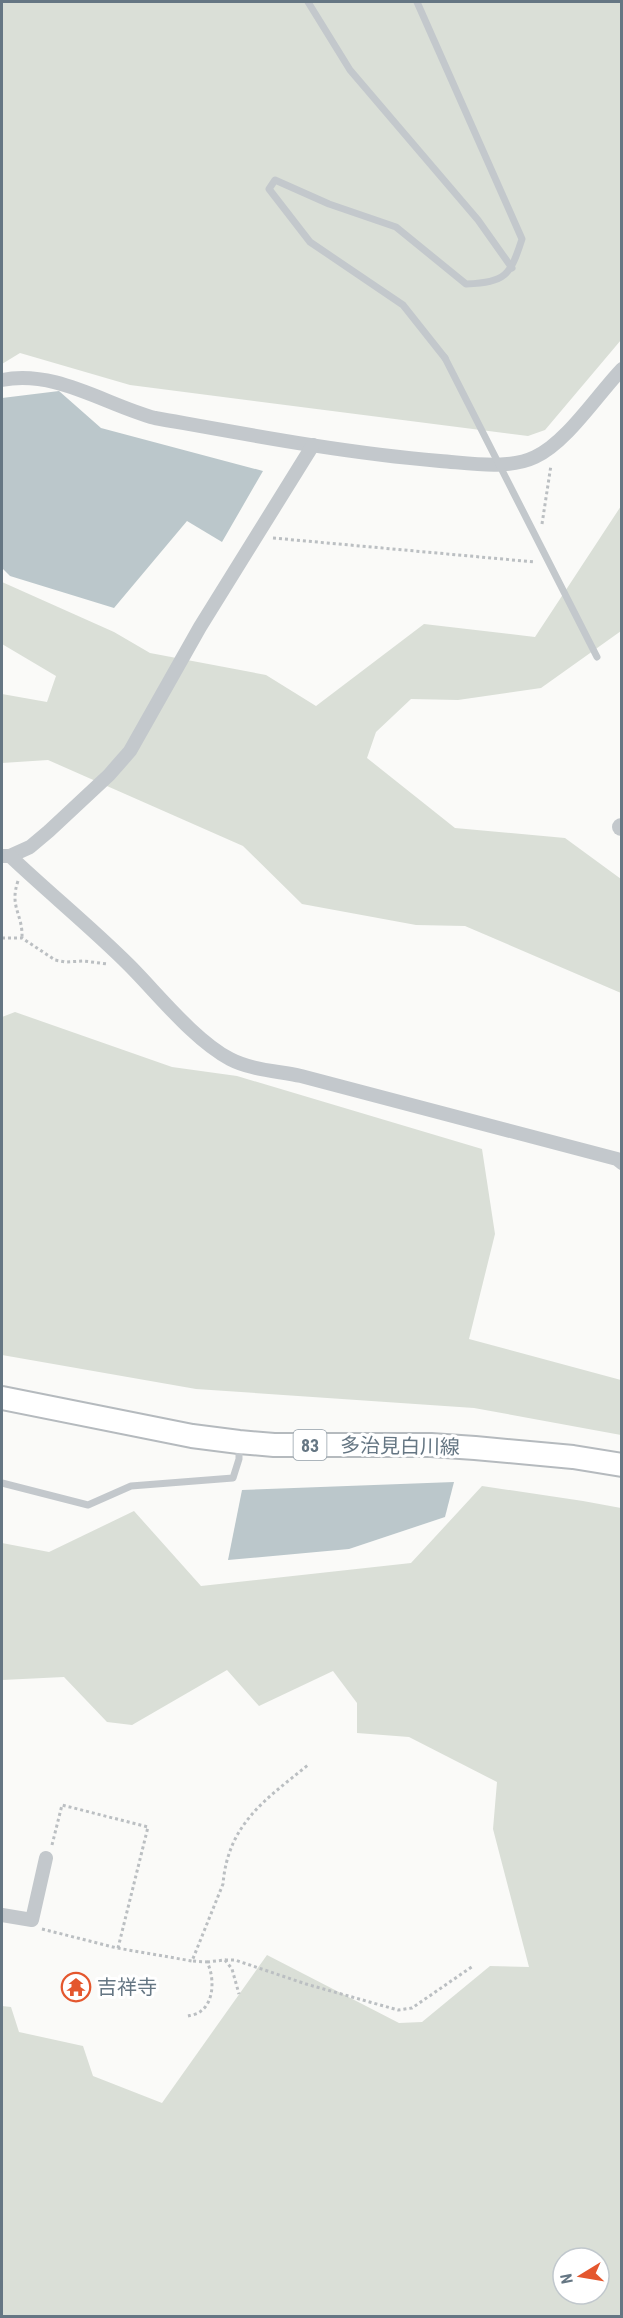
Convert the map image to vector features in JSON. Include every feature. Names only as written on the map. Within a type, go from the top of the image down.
[{"type":"main road","name":"多治見白川線","points":[[2,1398],[192,1436],[239,1442],[274,1445],[431,1445],[573,1457],[621,1465]]},
{"type":"street","points":[[2,380],[34,378],[64,386],[129,411],[155,418],[379,456],[474,464],[508,463],[532,458],[549,450],[621,369]]},
{"type":"street","points":[[6,856],[30,847],[49,831],[109,775],[130,751],[200,627],[314,445]]},
{"type":"street","points":[[6,856],[128,964],[215,1050],[232,1060],[254,1067],[302,1076],[617,1159],[621,1162]]},
{"type":"street","points":[[2,1915],[32,1920],[46,1858]]},
{"type":"lane","points":[[309,2],[350,70],[478,220],[512,268]]},
{"type":"lane","points":[[417,2],[522,239],[512,268],[491,283],[466,284],[396,227],[329,204],[275,180],[269,189],[310,242],[403,305],[445,358],[597,657]]},
{"type":"lane","points":[[2,1483],[88,1505],[131,1486],[233,1478],[239,1459],[239,1442]]},
{"type":"path","points":[[541,528],[552,461],[549,450]]},
{"type":"path","points":[[256,536],[536,562]]},
{"type":"path","points":[[22,868],[13,899],[22,928],[22,938]]},
{"type":"path","points":[[2,938],[22,938],[55,960],[65,963],[83,961],[114,965],[128,964]]},
{"type":"path","points":[[192,1961],[224,1884],[224,1871],[244,1821],[308,1765]]},
{"type":"path","points":[[46,1858],[62,1805],[148,1827],[117,1948]]},
{"type":"path","points":[[32,1920],[39,1928],[117,1948],[192,1961],[235,1960],[306,1984],[398,2010],[412,2008],[473,1966]]},
{"type":"path","points":[[225,1960],[232,1969],[239,1994]]},
{"type":"path","points":[[188,2016],[200,2012],[207,2006],[211,1992],[212,1972],[207,1962]]},
{"type":"shaded area","points":[[2,2],[621,2],[621,340],[545,430],[528,436],[130,385],[20,353],[2,364]]},
{"type":"shaded area","points":[[59,391],[101,428],[263,471],[222,542],[187,521],[114,608],[10,576],[2,568],[2,398]]},
{"type":"shaded area","points":[[621,506],[621,631],[541,688],[458,700],[411,699],[376,732],[367,758],[455,828],[565,838],[621,879],[621,993],[465,926],[416,925],[302,904],[243,846],[48,760],[2,763],[2,694],[47,702],[56,676],[2,644],[2,582],[114,632],[150,653],[266,675],[316,706],[424,624],[535,637]]},
{"type":"shaded area","points":[[15,1012],[172,1067],[237,1076],[482,1149],[495,1234],[469,1339],[621,1380],[621,1435],[474,1408],[196,1389],[2,1355],[2,1017]]},
{"type":"shaded area","points":[[454,1482],[445,1517],[349,1549],[228,1560],[242,1490]]},
{"type":"shaded area","points":[[482,1486],[621,1508],[621,2316],[2,2316],[2,2006],[11,2007],[19,2032],[83,2046],[93,2076],[162,2103],[267,1955],[399,2023],[422,2022],[490,1966],[529,1967],[493,1829],[497,1782],[409,1737],[357,1733],[357,1703],[333,1671],[259,1706],[227,1670],[132,1725],[107,1722],[64,1677],[2,1680],[2,1543],[49,1552],[134,1511],[201,1586],[411,1563]]},
{"type":"place","name":"吉祥寺","points":[[76,1987]]}]
